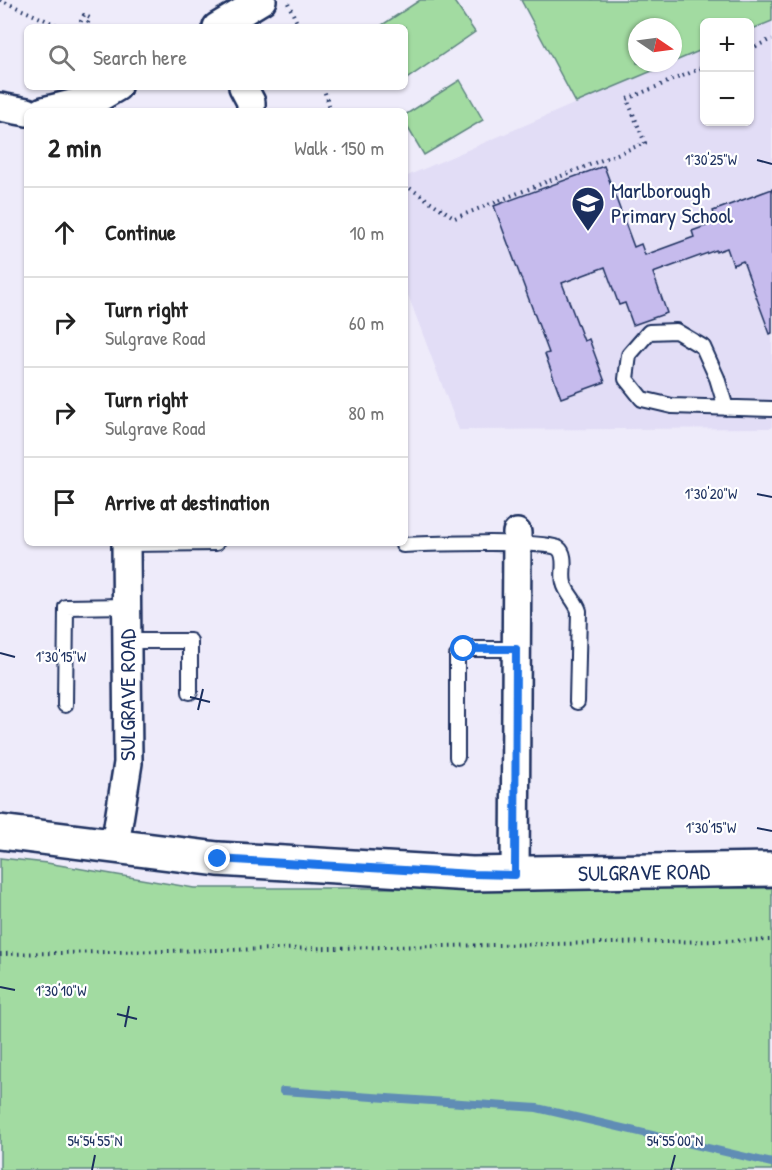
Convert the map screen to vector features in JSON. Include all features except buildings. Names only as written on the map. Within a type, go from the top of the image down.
[{"type":"street","points":[[222,24],[262,0]]},
{"type":"street","points":[[55,108],[100,97],[112,90]]},
{"type":"street","points":[[245,90],[251,102],[251,108]]},
{"type":"street","points":[[0,107],[24,111]]},
{"type":"street","points":[[515,875],[517,539]]},
{"type":"street","name":"SULGRAVE ROAD","points":[[115,845],[128,763],[126,546]]},
{"type":"street","name":"SULGRAVE ROAD","points":[[0,832],[218,859],[472,874],[772,869]]},
{"type":"lane","points":[[726,408],[717,378],[703,347],[676,331],[649,332],[629,355],[626,379],[642,399],[672,406],[726,408],[772,409]]},
{"type":"lane","points":[[408,544],[517,539],[560,548],[563,554],[564,585],[579,610],[577,702]]},
{"type":"lane","points":[[65,705],[66,607],[127,606]]},
{"type":"lane","points":[[127,641],[190,641],[190,692]]},
{"type":"lane","points":[[458,757],[457,656],[464,649],[516,649]]},
{"type":"path","points":[[0,0],[54,24]]},
{"type":"path","points":[[287,0],[298,24]]},
{"type":"path","points":[[80,24],[84,15],[90,18],[87,24]]},
{"type":"path","points":[[754,47],[772,39]]},
{"type":"path","points":[[408,187],[455,218],[603,160],[645,143],[627,99],[700,69]]},
{"type":"path","points":[[324,90],[330,108]]},
{"type":"path","points":[[0,954],[772,940]]},
{"type":"shaded area","name":"Marlborough Primary School","points":[[521,0],[772,0],[772,428],[459,430],[408,295],[408,176],[576,103]]},
{"type":"green space","points":[[420,0],[453,0],[475,32],[408,78],[408,24],[384,24]]},
{"type":"green space","points":[[521,0],[772,0],[772,21],[754,28],[754,18],[700,18],[700,51],[682,58],[682,18],[628,18],[628,72],[650,72],[576,103]]},
{"type":"green space","points":[[460,80],[483,120],[424,155],[408,128],[408,113]]},
{"type":"green space","points":[[0,858],[47,863],[194,888],[772,888],[772,1170],[0,1170]]},
{"type":"waterway","points":[[283,1091],[537,1108],[772,1163]]},
{"type":"place","name":"Marlborough Primary School","points":[[588,232]]},
{"type":"route","points":[[218,859],[515,875],[516,649],[464,649]]}]
